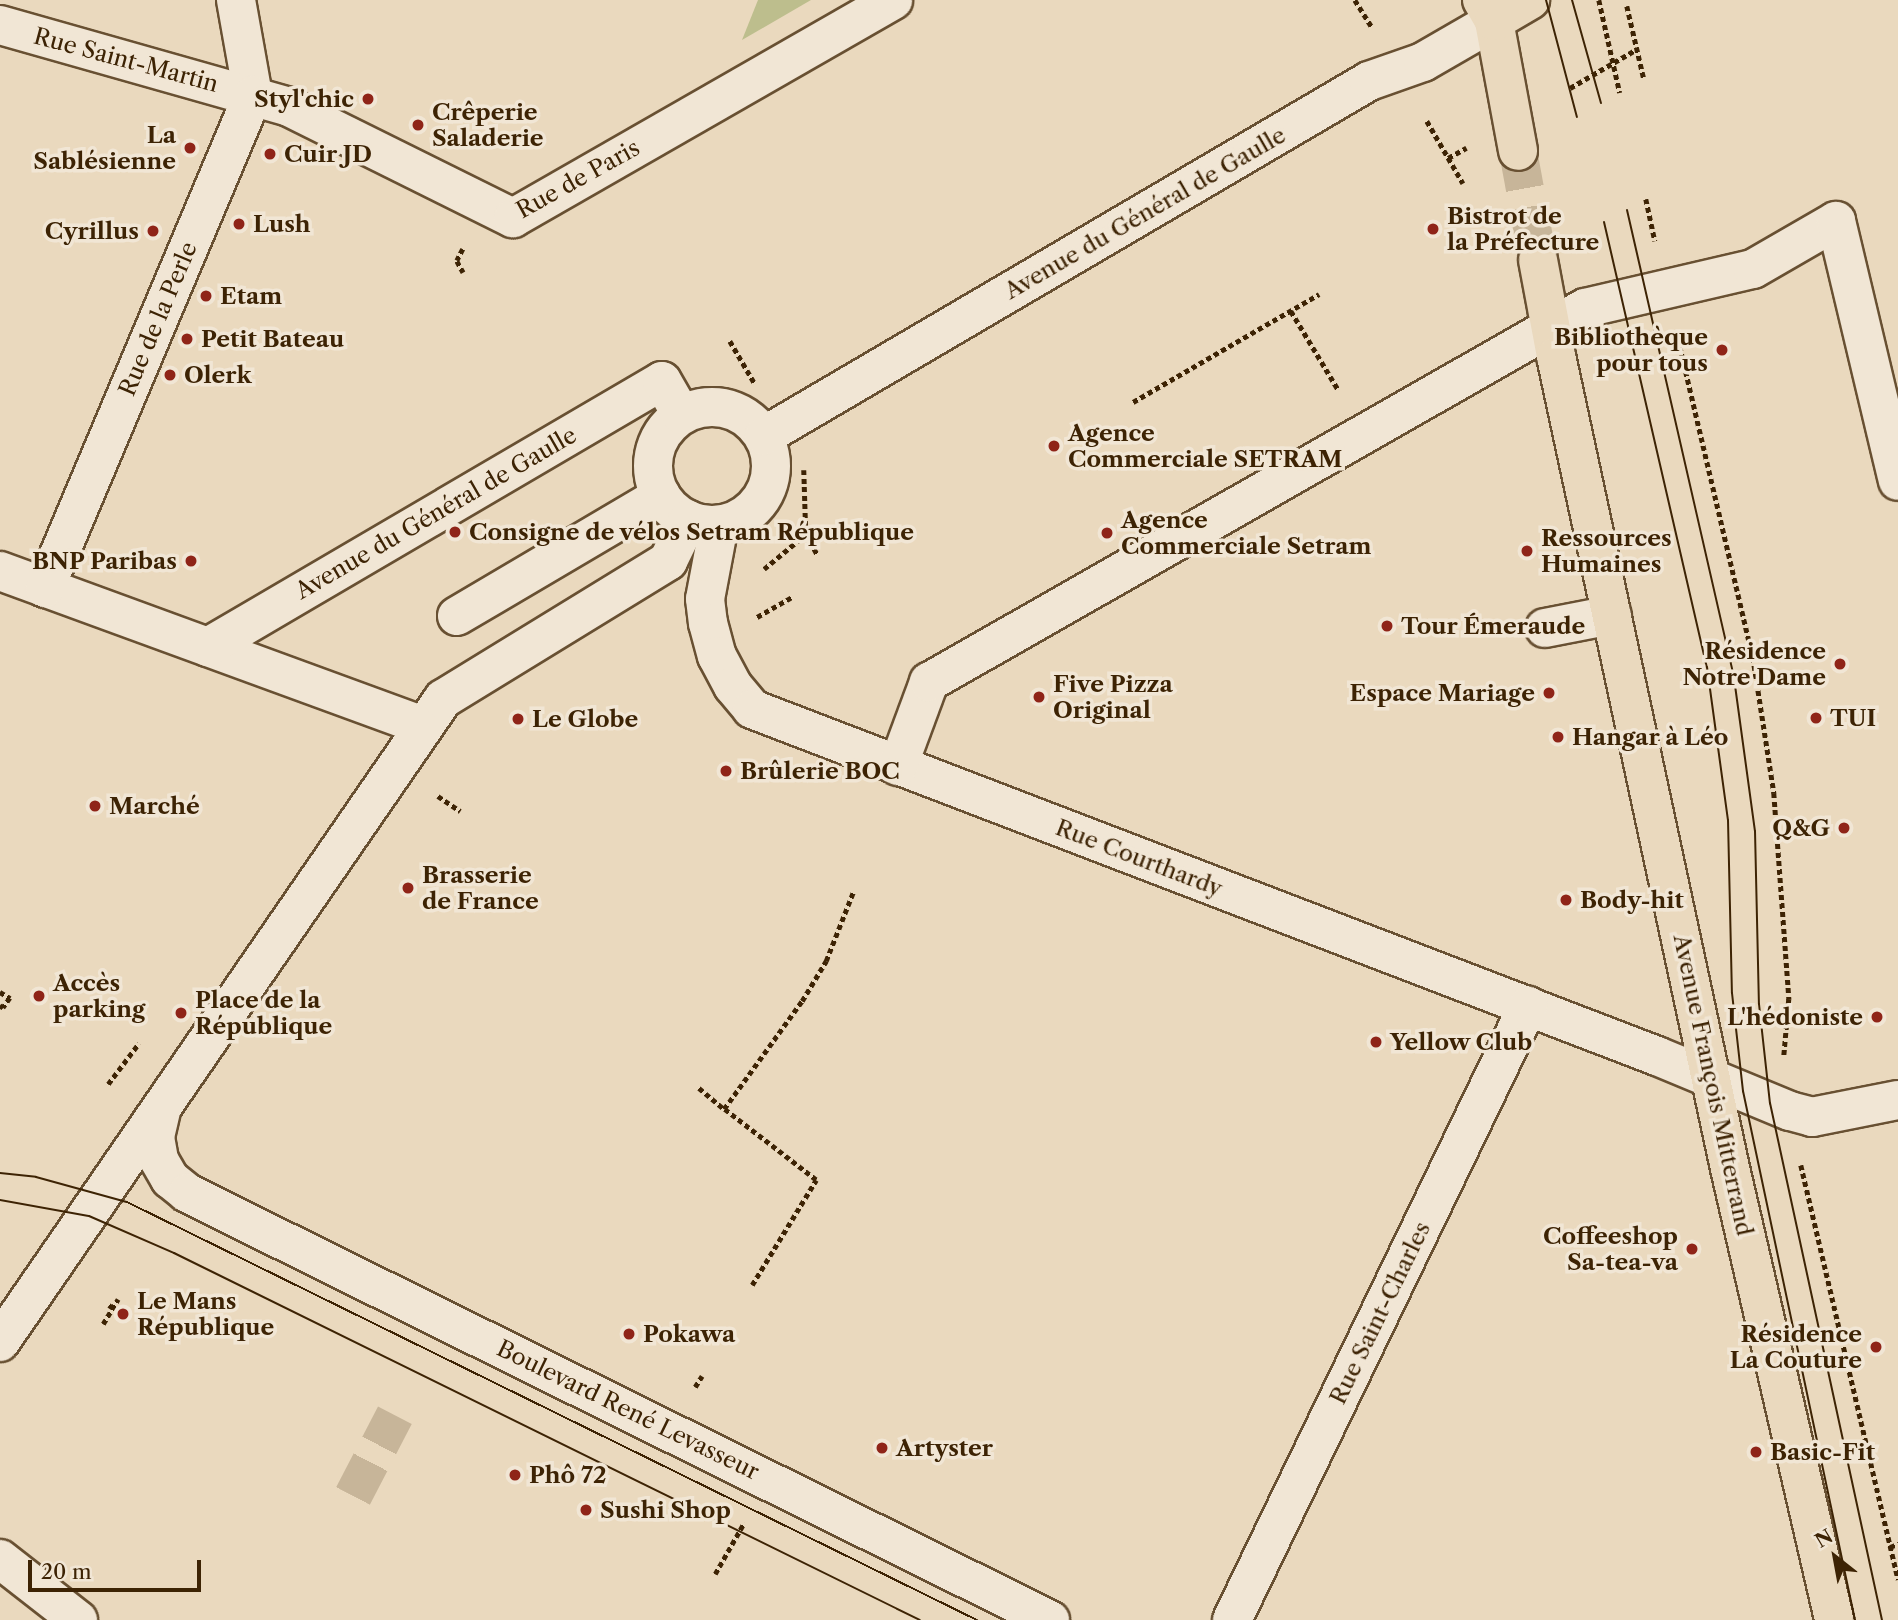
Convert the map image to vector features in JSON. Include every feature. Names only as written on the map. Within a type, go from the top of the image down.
[{"type":"main road","name":"Avenue du Général de Gaulle","points":[[1488,10],[1530,0]]},
{"type":"main road","points":[[1488,10],[1518,151]]},
{"type":"main road","name":"Avenue François Mitterrand","points":[[1538,260],[1710,1077],[1834,1620]]},
{"type":"street","points":[[236,0],[253,95]]},
{"type":"street","name":"Rue de Paris","points":[[253,95],[289,107],[513,218],[893,0]]},
{"type":"street","name":"Avenue du Général de Gaulle","points":[[764,436],[1369,82],[1423,62],[1488,10]]},
{"type":"street","name":"Rue Saint-Martin","points":[[0,25],[253,95]]},
{"type":"street","name":"Rue de la Perle","points":[[45,588],[253,95]]},
{"type":"street","points":[[898,766],[929,681],[1585,308],[1753,269],[1836,221],[1898,481]]},
{"type":"street","name":"Avenue du Général de Gaulle","points":[[208,647],[662,381],[682,415]]},
{"type":"street","points":[[457,616],[689,514],[751,511],[766,490],[771,460],[764,436],[746,417],[730,409],[703,408],[682,415],[671,423],[656,447],[653,473],[689,514]]},
{"type":"street","points":[[612,410],[622,426],[643,442],[656,447]]},
{"type":"street","points":[[0,1342],[434,712],[668,561],[689,514]]},
{"type":"street","name":"Rue Courthardy","points":[[689,514],[708,623],[717,656],[740,695],[752,709],[1528,1006],[1790,1111],[1812,1117],[1898,1100]]},
{"type":"street","points":[[0,572],[208,647],[434,712]]},
{"type":"street","points":[[1545,628],[1612,615]]},
{"type":"street","name":"Rue Saint-Charles","points":[[1232,1620],[1528,1006]]},
{"type":"street","name":"Boulevard René Levasseur","points":[[161,1111],[155,1136],[159,1160],[178,1186],[205,1203],[1050,1620]]},
{"type":"street","points":[[0,1559],[78,1620]]},
{"type":"path","points":[[1355,0],[1371,26]]},
{"type":"path","points":[[1599,0],[1620,93]]},
{"type":"path","points":[[1627,6],[1644,79]]},
{"type":"path","points":[[1570,88],[1637,49]]},
{"type":"path","points":[[1427,121],[1463,183]]},
{"type":"path","points":[[1448,158],[1476,142]]},
{"type":"path","points":[[1646,199],[1753,657],[1774,793],[1789,999],[1783,1070],[1790,1111],[1898,1580]]},
{"type":"path","points":[[1133,402],[1319,294]]},
{"type":"path","points":[[1291,311],[1365,433]]},
{"type":"path","points":[[760,574],[776,556],[806,534]]},
{"type":"path","points":[[747,623],[792,597]]},
{"type":"path","points":[[724,1109],[802,1001],[826,961],[854,890]]},
{"type":"path","points":[[0,992],[10,998],[3,1008],[0,1006]]},
{"type":"path","points":[[108,1084],[139,1043]]},
{"type":"path","points":[[699,1088],[816,1180],[752,1285]]},
{"type":"path","points":[[103,1324],[118,1299]]},
{"type":"path","points":[[1890,1547],[1898,1544]]},
{"type":"green space","points":[[758,0],[811,0],[742,40]]},
{"type":"tunnel","points":[[1518,151],[1538,260]]},
{"type":"tunnel","points":[[353,1496],[395,1415]]},
{"type":"tram line","points":[[1546,0],[1577,117]]},
{"type":"tram line","points":[[1572,0],[1601,103]]},
{"type":"tram line","points":[[1627,210],[1734,678],[1755,831],[1759,1004],[1770,1103],[1882,1620]]},
{"type":"tram line","points":[[1604,222],[1707,667],[1728,820],[1732,993],[1743,1091],[1855,1620]]},
{"type":"tram line","points":[[0,1173],[36,1177],[127,1202],[977,1620]]},
{"type":"tram line","points":[[0,1200],[89,1216],[174,1253],[920,1620]]},
{"type":"place","name":"Styl'chic","points":[[368,99]]},
{"type":"place","name":"Crêperie Saladerie","points":[[418,125]]},
{"type":"place","name":"La Sablésienne","points":[[190,148]]},
{"type":"place","name":"Cuir JD","points":[[270,154]]},
{"type":"place","name":"Lush","points":[[239,224]]},
{"type":"place","name":"Bistrot de la Préfecture","points":[[1433,229]]},
{"type":"place","name":"Cyrillus","points":[[153,231]]},
{"type":"place","name":"Etam","points":[[206,296]]},
{"type":"place","name":"Petit Bateau","points":[[187,339]]},
{"type":"place","name":"Bibliothèque pour tous","points":[[1722,350]]},
{"type":"place","name":"Olerk","points":[[170,375]]},
{"type":"place","name":"Agence Commerciale SETRAM","points":[[1054,446]]},
{"type":"place","name":"Consigne de vélos Setram République","points":[[455,532]]},
{"type":"place","name":"Agence Commerciale Setram","points":[[1107,533]]},
{"type":"place","name":"Ressources Humaines","points":[[1527,551]]},
{"type":"place","name":"BNP Paribas","points":[[191,561]]},
{"type":"place","name":"Tour Émeraude","points":[[1387,626]]},
{"type":"place","name":"Résidence Notre Dame","points":[[1840,664]]},
{"type":"place","name":"Espace Mariage","points":[[1549,693]]},
{"type":"place","name":"Five Pizza Original","points":[[1039,697]]},
{"type":"place","name":"TUI","points":[[1816,718]]},
{"type":"place","name":"Le Globe","points":[[518,719]]},
{"type":"place","name":"Hangar à Léo","points":[[1558,737]]},
{"type":"place","name":"Brûlerie BOC","points":[[726,771]]},
{"type":"place","name":"Marché","points":[[95,806]]},
{"type":"place","name":"Q&G","points":[[1844,828]]},
{"type":"place","name":"Brasserie de France","points":[[408,888]]},
{"type":"place","name":"Body-hit","points":[[1566,900]]},
{"type":"place","name":"Accès parking","points":[[39,996]]},
{"type":"place","name":"Place de la République","points":[[181,1013]]},
{"type":"place","name":"L'hédoniste","points":[[1877,1017]]},
{"type":"place","name":"Yellow Club","points":[[1376,1042]]},
{"type":"place","name":"Coffeeshop Sa-tea-va","points":[[1692,1249]]},
{"type":"place","name":"Le Mans République","points":[[123,1314]]},
{"type":"place","name":"Pokawa","points":[[629,1334]]},
{"type":"place","name":"Résidence La Couture","points":[[1876,1347]]},
{"type":"place","name":"Artyster","points":[[882,1448]]},
{"type":"place","name":"Basic-Fit","points":[[1756,1452]]},
{"type":"place","name":"Phô 72","points":[[515,1475]]},
{"type":"place","name":"Sushi Shop","points":[[586,1510]]}]
